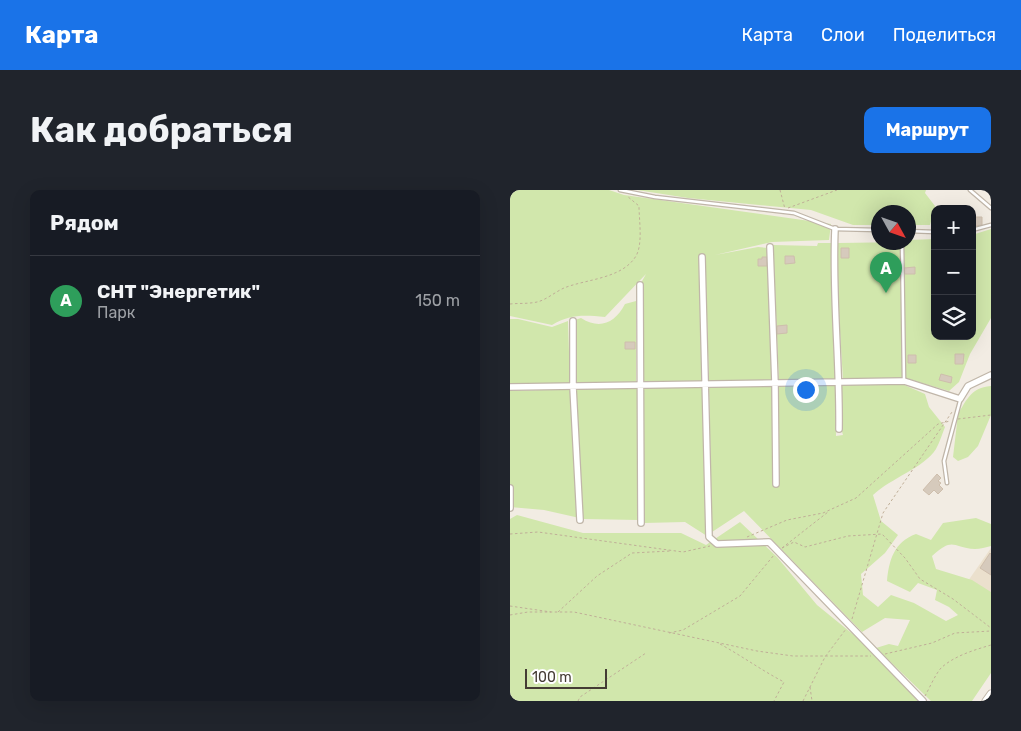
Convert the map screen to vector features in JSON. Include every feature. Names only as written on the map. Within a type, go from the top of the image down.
[{"type":"street","points":[[835,230],[834,277],[840,382],[839,429]]},
{"type":"street","points":[[770,248],[775,383],[776,484]]},
{"type":"street","points":[[702,257],[707,383],[709,537],[716,544],[769,542],[838,615],[850,625],[877,656],[923,701]]},
{"type":"street","points":[[640,285],[641,523]]},
{"type":"street","points":[[573,321],[573,387],[580,520]]},
{"type":"street","points":[[510,387],[904,381],[960,399],[968,386],[991,375]]},
{"type":"street","points":[[510,488],[510,508]]},
{"type":"street","points":[[986,701],[991,694]]},
{"type":"lane","points":[[621,190],[663,198],[794,213],[835,230],[871,230]]},
{"type":"lane","points":[[970,190],[991,208]]},
{"type":"lane","points":[[976,229],[991,224]]},
{"type":"lane","points":[[916,231],[931,232]]},
{"type":"lane","points":[[902,250],[904,381]]},
{"type":"lane","points":[[947,484],[944,460],[960,399]]},
{"type":"path","points":[[510,304],[539,302],[552,293],[572,285],[582,284],[624,268],[636,256],[639,247],[639,206],[621,190]]},
{"type":"path","points":[[780,190],[785,209]]},
{"type":"path","points":[[780,211],[836,190]]},
{"type":"path","points":[[803,701],[825,657],[850,625],[883,513],[960,399]]},
{"type":"path","points":[[742,538],[787,520],[823,513],[856,498],[938,424],[955,419],[991,415]]},
{"type":"path","points":[[667,633],[683,630],[740,596],[777,551],[831,510]]},
{"type":"path","points":[[510,534],[538,532],[683,552],[716,544]]},
{"type":"path","points":[[777,551],[794,542],[805,547],[848,536],[882,534],[905,558],[920,579],[953,599],[991,628]]},
{"type":"path","points":[[510,606],[557,612],[597,576],[632,553],[676,551]]},
{"type":"path","points":[[510,615],[528,612],[574,612],[757,651],[825,657],[877,656],[932,643],[955,633],[991,631]]},
{"type":"path","points":[[717,642],[744,657],[754,667],[784,682],[774,701]]},
{"type":"path","points":[[923,701],[940,670],[970,651],[991,645]]},
{"type":"path","points":[[578,701],[580,697],[646,653]]},
{"type":"path","points":[[810,686],[812,701]]},
{"type":"shaded area","points":[[991,548],[991,597],[968,581]]},
{"type":"green space","points":[[510,190],[609,190],[624,195],[831,224],[829,240],[772,242],[715,255],[758,247],[768,248],[773,381],[709,381],[705,257],[703,257],[704,381],[642,382],[641,283],[646,274],[605,317],[577,316],[552,325],[510,316]]},
{"type":"green space","points":[[637,190],[926,190],[925,193],[934,205],[931,205],[930,225],[916,225],[916,205],[871,205],[871,225],[853,225],[811,210],[688,198]]},
{"type":"green space","points":[[991,229],[991,318],[970,354],[959,382],[949,391],[905,378],[843,379],[836,269],[838,243],[871,243],[871,250],[916,250],[916,240],[931,239],[931,340],[976,340],[976,234]]},
{"type":"green space","points":[[818,243],[833,243],[837,380],[779,381],[773,245],[817,246]]},
{"type":"green space","points":[[636,301],[636,382],[575,384],[575,320],[581,318],[594,324],[606,323],[617,316],[625,304]]},
{"type":"green space","points":[[510,319],[552,327],[568,321],[570,383],[510,385]]},
{"type":"green space","points":[[842,384],[902,384],[925,394],[929,407],[945,427],[931,456],[873,495],[881,521],[898,535],[885,553],[861,574],[863,595],[878,607],[891,595],[914,603],[946,621],[958,615],[949,607],[935,600],[937,590],[918,583],[910,592],[887,581],[891,559],[902,542],[909,537],[916,534],[931,540],[943,523],[976,518],[991,524],[991,546],[975,549],[949,545],[932,556],[936,569],[972,580],[991,592],[991,673],[972,701],[931,701],[876,648],[889,644],[898,646],[910,620],[885,618],[862,632],[744,511],[712,532],[709,386],[773,385],[773,485],[776,484],[776,387],[778,385],[837,385],[836,436],[843,435],[841,428]]},
{"type":"green space","points":[[705,385],[707,536],[685,522],[644,523],[638,520],[584,519],[544,510],[510,507],[510,391]]},
{"type":"green space","points":[[991,386],[991,415],[978,446],[968,457],[958,461],[953,457],[957,423],[955,419],[973,393],[984,387]]},
{"type":"green space","points":[[517,515],[583,533],[681,533],[706,545],[740,522],[777,557],[817,605],[865,644],[918,701],[510,701],[510,519]]},
{"type":"building","points":[[976,217],[982,217],[982,225],[976,226]]},
{"type":"building","points":[[841,248],[849,248],[849,258],[841,258]]},
{"type":"building","points":[[785,256],[794,256],[795,263],[785,264]]},
{"type":"building","points":[[762,257],[767,257],[767,266],[758,266],[758,259],[762,259]]},
{"type":"building","points":[[915,267],[915,274],[904,274],[904,268]]},
{"type":"building","points":[[787,325],[787,333],[777,334],[777,326]]},
{"type":"building","points":[[625,342],[635,342],[635,349],[625,349]]},
{"type":"building","points":[[955,354],[964,354],[963,364],[955,364]]},
{"type":"building","points":[[908,355],[916,355],[916,363],[908,363]]},
{"type":"building","points":[[941,374],[952,377],[951,383],[939,380]]},
{"type":"building","points":[[937,474],[941,478],[938,481],[941,483],[939,485],[943,489],[938,494],[934,490],[929,495],[923,490]]},
{"type":"building","points":[[991,554],[991,575],[980,568]]},
{"type":"place","name":"СНТ \"Энергетик\"","points":[[886,293]]}]
